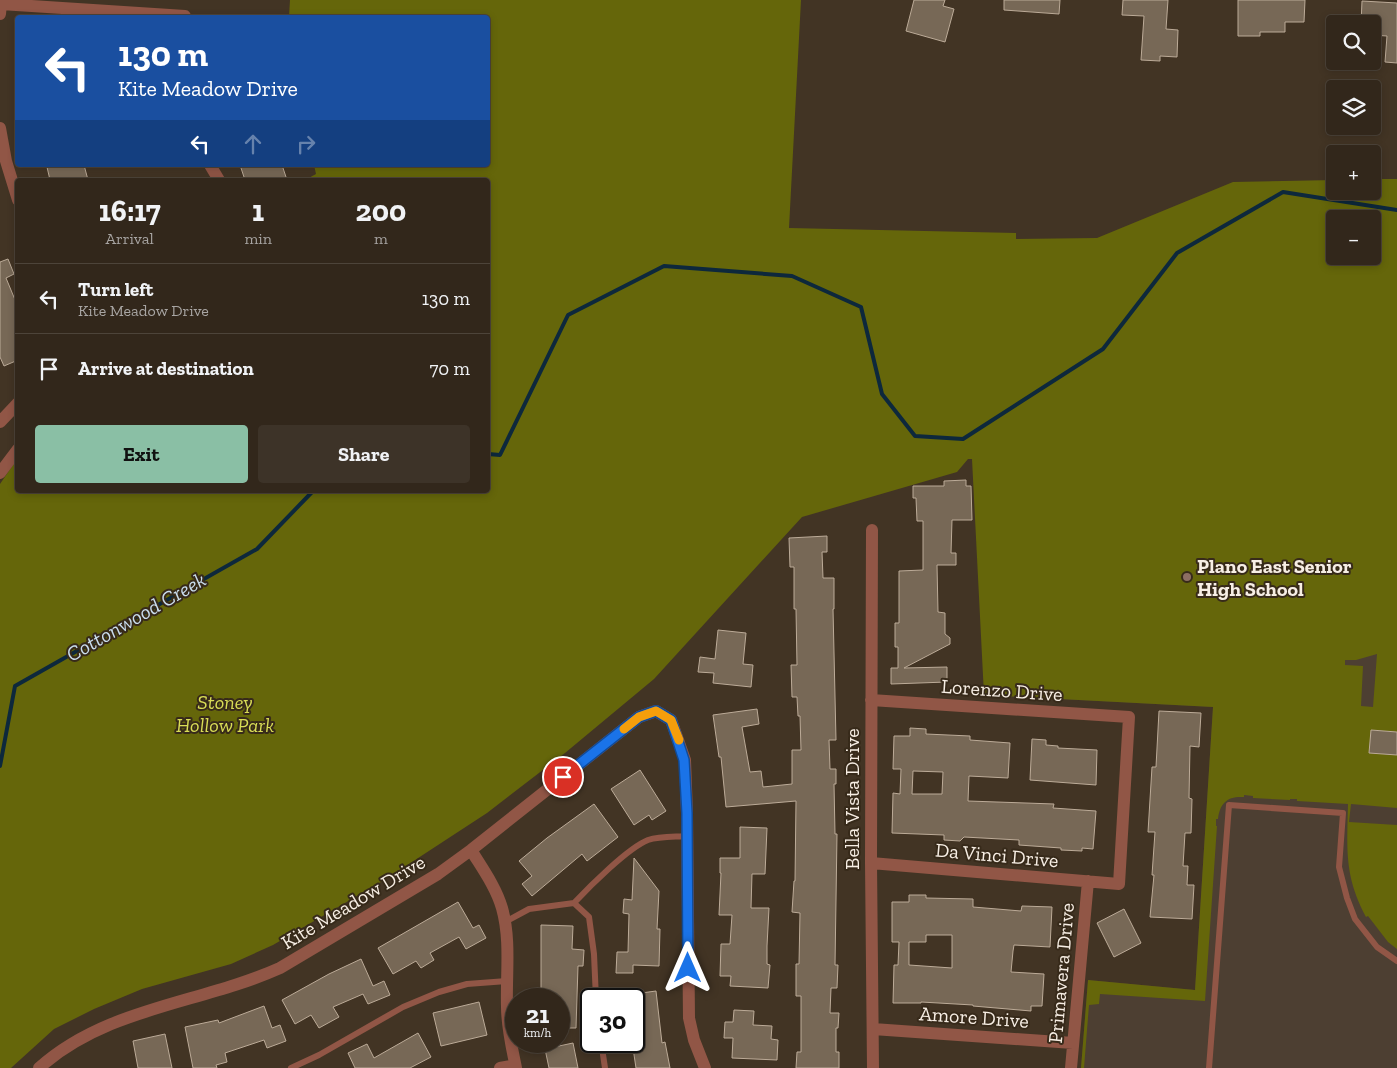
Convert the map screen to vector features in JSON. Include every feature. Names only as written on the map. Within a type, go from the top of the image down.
[{"type":"street","points":[[0,14],[1,4],[157,15]]},
{"type":"street","points":[[0,128],[6,161],[15,190]]},
{"type":"street","points":[[211,167],[218,178]]},
{"type":"street","points":[[0,422],[15,406]]},
{"type":"street","points":[[0,472],[15,453]]},
{"type":"street","name":"Bella Vista Drive","points":[[872,530],[871,863],[874,1068]]},
{"type":"street","name":"Lorenzo Drive","points":[[871,700],[1129,717],[1120,884]]},
{"type":"street","name":"Kite Meadow Drive","points":[[39,1068],[61,1051],[110,1024],[133,1015],[254,980],[280,968],[438,874],[639,717],[656,711],[671,720],[684,760],[687,836]]},
{"type":"street","points":[[687,836],[689,1018],[694,1040],[705,1068]]},
{"type":"street","points":[[471,850],[495,891],[505,922],[507,1009],[516,1066],[500,1068]]},
{"type":"street","name":"Da Vinci Drive","points":[[871,863],[1120,884]]},
{"type":"street","name":"Primavera Drive","points":[[1071,1068],[1088,881]]},
{"type":"street","name":"Amore Drive","points":[[873,1029],[1073,1043]]},
{"type":"lane","points":[[1209,1068],[1228,805],[1343,813],[1339,868],[1346,898],[1355,919],[1377,947],[1397,961]]},
{"type":"lane","points":[[505,922],[529,909],[574,903],[590,886],[634,848],[649,840],[687,836]]},
{"type":"lane","points":[[574,903],[589,917],[594,954],[596,988]]},
{"type":"lane","points":[[291,1068],[319,1055],[403,1007],[439,992],[467,984],[507,981]]},
{"type":"lane","points":[[603,1053],[605,1068]]},
{"type":"shaded area","name":"Plano East Senior High School","points":[[1397,252],[1397,1068],[1081,1068],[1088,980],[1195,990],[1213,707],[984,695],[1328,265],[1381,265],[1381,255]]},
{"type":"green space","name":"Stoney Hollow Park","points":[[290,0],[801,0],[789,228],[1016,233],[1016,239],[1097,238],[1233,182],[1326,180],[1326,200],[1381,200],[1381,179],[1397,179],[1397,732],[1371,730],[1369,753],[1397,755],[1397,808],[1351,804],[1349,822],[1397,825],[1397,949],[1388,942],[1368,916],[1366,917],[1354,888],[1350,875],[1347,849],[1348,804],[1297,801],[1297,799],[1253,798],[1253,796],[1244,795],[1244,797],[1229,799],[1223,805],[1218,819],[1216,819],[1205,1001],[1100,994],[1099,1004],[1089,1005],[1084,1068],[1081,1068],[1088,980],[1195,990],[1213,707],[984,695],[972,459],[968,459],[957,472],[802,517],[654,679],[565,753],[487,813],[386,879],[273,945],[231,964],[142,989],[94,1009],[54,1029],[11,1068],[0,1068],[0,484],[15,462],[15,493],[490,493],[490,178],[309,178],[316,174],[314,167],[490,167],[490,15],[289,15]],"holes":[[[1377,654],[1373,707],[1361,706],[1363,666],[1345,665],[1345,660],[1356,660]]]},
{"type":"building","points":[[914,0],[945,0],[943,6],[954,9],[945,42],[906,31]]},
{"type":"building","points":[[1004,0],[1060,0],[1059,14],[1004,10]]},
{"type":"building","points":[[1123,0],[1168,0],[1166,29],[1178,30],[1177,57],[1160,56],[1160,61],[1141,60],[1144,16],[1122,15]]},
{"type":"building","points":[[1238,0],[1305,0],[1304,22],[1285,22],[1285,32],[1260,32],[1260,36],[1238,36]]},
{"type":"building","points":[[1362,1],[1397,3],[1397,63],[1385,62],[1387,36],[1381,36],[1381,15],[1361,15]]},
{"type":"building","points":[[47,167],[85,167],[87,178],[50,178]]},
{"type":"building","points":[[241,167],[283,167],[286,178],[244,178]]},
{"type":"building","points":[[8,259],[14,274],[6,278],[15,300],[15,361],[4,366],[0,357],[0,262]]},
{"type":"building","points":[[966,480],[966,486],[971,486],[972,520],[952,520],[951,553],[956,553],[956,565],[937,565],[938,612],[945,613],[945,634],[950,638],[950,644],[904,668],[947,667],[947,682],[891,684],[891,668],[898,668],[898,647],[895,647],[895,623],[899,623],[899,571],[923,570],[923,521],[917,521],[916,498],[913,498],[913,486],[944,486],[944,481]]},
{"type":"building","points":[[827,536],[827,552],[822,552],[823,578],[834,578],[836,740],[829,740],[830,769],[836,769],[836,784],[834,784],[835,834],[837,834],[835,965],[838,965],[837,988],[831,988],[830,1013],[839,1013],[838,1028],[836,1028],[836,1052],[839,1052],[839,1068],[796,1068],[797,1052],[801,1052],[801,996],[796,996],[796,964],[799,964],[800,913],[792,912],[795,881],[796,801],[726,807],[721,757],[719,757],[713,715],[757,709],[759,724],[742,727],[750,772],[761,771],[763,787],[792,784],[792,750],[801,750],[800,716],[798,716],[797,697],[792,697],[791,665],[797,665],[796,609],[794,609],[794,567],[790,567],[789,538]]},
{"type":"building","points":[[718,630],[746,633],[743,664],[753,665],[751,687],[713,683],[714,673],[698,672],[700,657],[715,659]]},
{"type":"building","points":[[1159,711],[1201,713],[1199,747],[1190,746],[1189,798],[1192,799],[1191,833],[1185,833],[1183,866],[1188,866],[1187,885],[1194,885],[1192,919],[1150,917],[1154,875],[1152,875],[1155,832],[1148,832],[1152,767],[1156,767]]},
{"type":"building","points":[[910,728],[926,729],[926,734],[970,736],[970,740],[1010,743],[1008,778],[969,776],[968,801],[1054,804],[1053,808],[1096,811],[1093,849],[1082,848],[1082,851],[1061,850],[1061,848],[1019,845],[1019,840],[964,837],[960,841],[944,840],[944,835],[892,833],[893,793],[900,794],[901,769],[893,769],[894,736],[910,736]],"holes":[[[913,771],[943,772],[942,794],[912,794]]]},
{"type":"building","points":[[1371,730],[1397,732],[1397,755],[1369,753]]},
{"type":"building","points":[[1032,739],[1046,740],[1046,745],[1058,746],[1058,748],[1097,750],[1096,785],[1030,780]]},
{"type":"building","points":[[640,770],[666,811],[652,820],[649,815],[634,825],[611,789]]},
{"type":"building","points":[[594,804],[618,837],[587,861],[582,854],[532,896],[522,884],[532,876],[519,861]]},
{"type":"building","points":[[740,827],[767,828],[765,874],[752,874],[751,908],[769,908],[767,964],[770,965],[768,988],[730,986],[731,976],[720,976],[721,944],[730,944],[732,915],[719,915],[720,858],[740,858]]},
{"type":"building","points":[[634,858],[659,891],[657,929],[660,929],[659,966],[633,965],[633,973],[616,973],[617,952],[628,952],[629,914],[623,913],[624,899],[632,900]]},
{"type":"building","points":[[909,895],[926,895],[926,898],[973,899],[973,907],[1021,911],[1022,906],[1052,907],[1050,947],[1014,945],[1013,951],[1011,972],[1044,974],[1042,1006],[1031,1006],[1031,1011],[973,1005],[921,1002],[893,1003],[894,965],[898,965],[899,942],[892,942],[892,902],[909,902]],"holes":[[[926,935],[952,935],[952,968],[909,965],[909,942],[926,942]]]},
{"type":"building","points":[[458,902],[473,928],[479,925],[486,938],[466,949],[459,937],[430,953],[434,960],[421,968],[416,961],[393,974],[378,948]]},
{"type":"building","points":[[1124,909],[1141,943],[1114,957],[1097,923]]},
{"type":"building","points":[[541,925],[573,926],[572,949],[584,950],[583,966],[578,966],[576,1028],[570,1028],[570,988],[541,988]]},
{"type":"building","points":[[361,959],[373,986],[384,981],[390,995],[368,1004],[363,994],[333,1007],[339,1017],[319,1028],[311,1015],[295,1024],[282,1000]]},
{"type":"building","points":[[656,991],[662,1043],[665,1042],[670,1068],[636,1068],[634,1053],[645,1053],[645,992]]},
{"type":"building","points":[[479,1002],[487,1035],[441,1046],[433,1013]]},
{"type":"building","points":[[264,1006],[272,1028],[280,1025],[286,1041],[267,1048],[264,1040],[225,1053],[227,1062],[216,1065],[217,1068],[193,1068],[185,1027],[218,1020],[219,1023]]},
{"type":"building","points":[[734,1010],[754,1011],[753,1025],[772,1026],[771,1039],[778,1040],[777,1060],[732,1058],[733,1038],[724,1038],[725,1022],[733,1022]]},
{"type":"building","points":[[418,1033],[431,1057],[410,1068],[355,1068],[348,1053],[367,1044],[374,1058]]},
{"type":"building","points":[[165,1034],[172,1068],[138,1068],[133,1041]]},
{"type":"building","points":[[573,1043],[578,1068],[549,1068],[546,1053],[570,1053],[570,1044]]},
{"type":"waterway","name":"Cottonwood Creek","points":[[490,454],[500,455],[568,315],[664,266],[792,276],[861,307],[882,394],[915,436],[963,439],[1103,349],[1177,253],[1283,192],[1397,210]]},
{"type":"waterway","name":"Cottonwood Creek","points":[[0,766],[15,686],[257,549],[311,493]]},
{"type":"slow traffic","points":[[624,729],[639,717],[656,711],[671,720],[679,740]]},
{"type":"place","name":"Plano East Senior High School","points":[[1187,577]]},
{"type":"route","points":[[563,777],[639,717],[656,711],[671,720],[684,760],[687,813],[688,968]]}]
